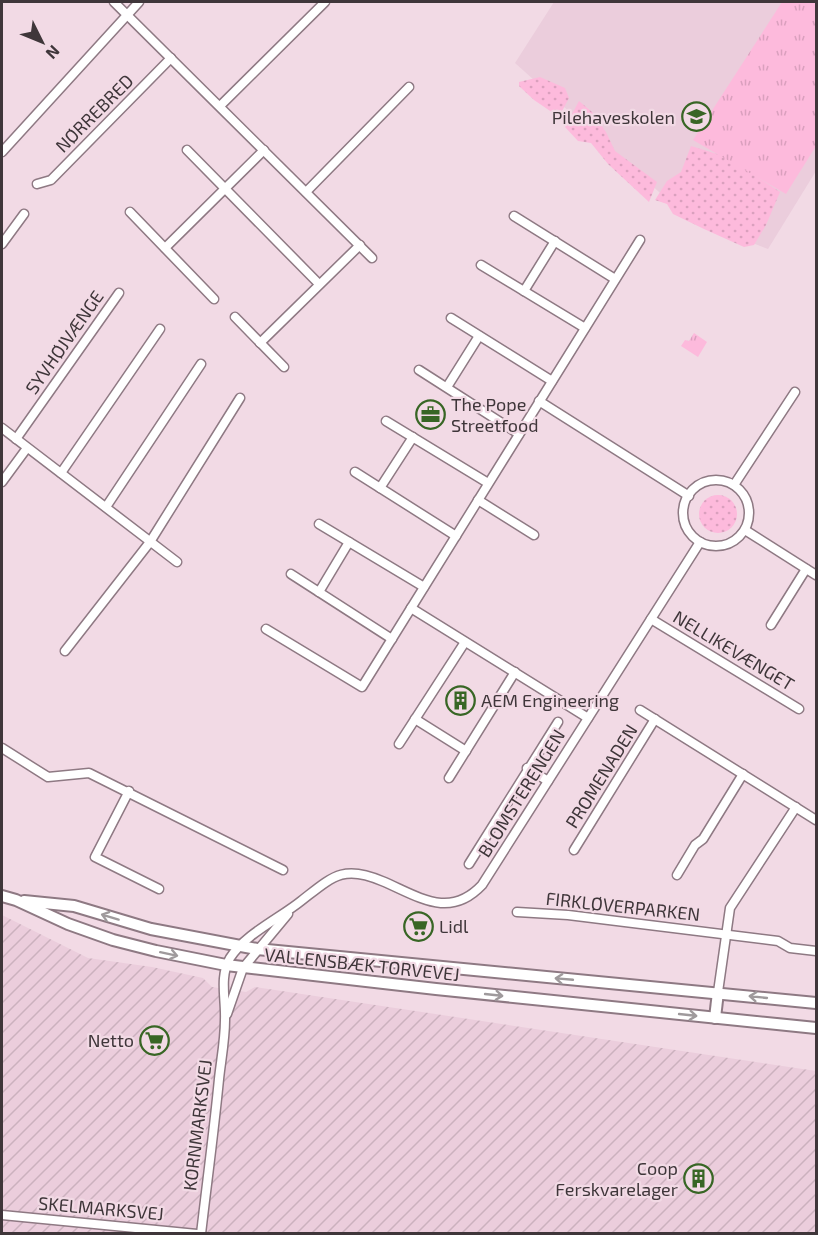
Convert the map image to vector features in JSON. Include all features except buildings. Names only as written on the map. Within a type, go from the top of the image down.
[{"type":"street","points":[[114,2],[372,258]]},
{"type":"street","points":[[2,152],[140,2]]},
{"type":"street","points":[[220,106],[325,2]]},
{"type":"street","name":"NØRREBRED","points":[[37,184],[51,180],[171,58]]},
{"type":"street","points":[[306,192],[409,87]]},
{"type":"street","points":[[188,150],[320,284]]},
{"type":"street","points":[[165,248],[264,150]]},
{"type":"street","points":[[130,212],[214,299]]},
{"type":"street","points":[[2,244],[24,214]]},
{"type":"street","points":[[514,216],[615,279]]},
{"type":"street","points":[[266,629],[362,687],[640,240]]},
{"type":"street","points":[[524,291],[555,241]]},
{"type":"street","points":[[260,343],[360,245]]},
{"type":"street","points":[[481,265],[585,328]]},
{"type":"street","name":"SYVHØJVÆNGE","points":[[16,439],[119,293]]},
{"type":"street","points":[[235,317],[284,367]]},
{"type":"street","points":[[451,318],[552,381]]},
{"type":"street","points":[[61,473],[160,329]]},
{"type":"street","points":[[447,387],[479,336]]},
{"type":"street","points":[[106,507],[201,364]]},
{"type":"street","points":[[419,370],[519,434]]},
{"type":"street","points":[[734,485],[795,392]]},
{"type":"street","points":[[65,651],[150,542],[240,398]]},
{"type":"street","points":[[539,401],[688,496]]},
{"type":"street","points":[[386,421],[488,483]]},
{"type":"street","points":[[2,428],[177,562]]},
{"type":"street","points":[[380,488],[413,437]]},
{"type":"street","points":[[2,482],[27,448]]},
{"type":"street","points":[[355,472],[456,536]]},
{"type":"street","points":[[709,481],[724,481],[734,485],[744,495],[749,507],[749,518],[745,530],[737,539],[726,545],[715,546],[700,542],[691,534],[684,519],[684,507],[688,496],[696,488],[709,481]]},
{"type":"street","points":[[478,500],[534,535]]},
{"type":"street","points":[[319,524],[424,587]]},
{"type":"street","points":[[745,530],[816,575]]},
{"type":"street","points":[[319,592],[349,542]]},
{"type":"street","name":"BLOMSTERENGEN","points":[[226,965],[240,946],[331,878],[349,873],[364,873],[436,904],[451,904],[466,899],[482,885],[700,542]]},
{"type":"street","points":[[771,625],[806,569]]},
{"type":"street","points":[[291,574],[392,639]]},
{"type":"street","points":[[411,608],[588,718]]},
{"type":"street","name":"NELLIKEVÆNGET","points":[[651,619],[799,709]]},
{"type":"street","points":[[399,744],[465,642]]},
{"type":"street","points":[[449,778],[514,672]]},
{"type":"street","name":"PROMENADEN","points":[[640,710],[816,820]]},
{"type":"street","name":"PROMENADEN","points":[[574,850],[655,719]]},
{"type":"street","points":[[415,720],[466,751]]},
{"type":"street","points":[[469,864],[527,768],[558,722]]},
{"type":"street","points":[[2,748],[48,777],[89,773],[283,870]]},
{"type":"street","points":[[527,768],[548,781]]},
{"type":"street","points":[[677,875],[743,774]]},
{"type":"street","points":[[129,791],[95,857],[159,889]]},
{"type":"street","points":[[715,1018],[730,908],[796,807]]},
{"type":"street","name":"VALLENSBÆK TORVEVEJ","points":[[2,896],[113,940],[243,968],[816,1028]]},
{"type":"street","name":"VALLENSBÆK TORVEVEJ","points":[[15,900],[74,906],[151,929],[257,949],[816,1003]]},
{"type":"street","name":"BLOMSTERENGEN","points":[[243,968],[295,906]]},
{"type":"street","name":"FIRKLØVERPARKEN","points":[[517,912],[568,915],[778,941],[790,948],[816,951]]},
{"type":"street","name":"KORNMARKSVEJ","points":[[199,1233],[214,1132],[225,1020],[226,965]]},
{"type":"street","name":"KORNMARKSVEJ","points":[[225,1020],[243,968]]},
{"type":"street","name":"SKELMARKSVEJ","points":[[2,1215],[199,1233]]},
{"type":"shaded area","name":"Pilehaveskolen","points":[[554,2],[816,2],[816,171],[768,249],[687,217],[515,63]]},
{"type":"shaded area","points":[[2,915],[88,958],[152,967],[203,978],[212,987],[246,992],[255,987],[816,1071],[816,1233],[2,1233]]},
{"type":"green space","points":[[782,2],[816,2],[816,146],[786,194],[693,140]]},
{"type":"green space","points":[[540,77],[565,88],[569,98],[559,117],[534,100],[519,86],[519,82]]},
{"type":"green space","points":[[579,101],[592,112],[606,132],[615,151],[657,182],[649,202],[608,164],[591,143],[578,141],[565,127]]},
{"type":"green space","points":[[691,146],[727,157],[780,192],[766,225],[754,245],[744,247],[704,229],[673,214],[667,204],[655,200],[667,181],[681,172]]},
{"type":"green space","points":[[694,333],[707,342],[698,357],[681,346],[685,340],[689,341]]},
{"type":"green space","points":[[718,495],[732,500],[737,514],[732,528],[718,533],[704,528],[699,514],[704,500]]},
{"type":"place","name":"Pilehaveskolen","points":[[696,117]]},
{"type":"place","name":"The Pope Streetfood","points":[[430,414]]},
{"type":"place","name":"AEM Engineering","points":[[460,700]]},
{"type":"place","name":"Lidl","points":[[418,926]]},
{"type":"place","name":"Netto","points":[[155,1040]]},
{"type":"place","name":"Coop Ferskvarelager","points":[[699,1178]]}]
